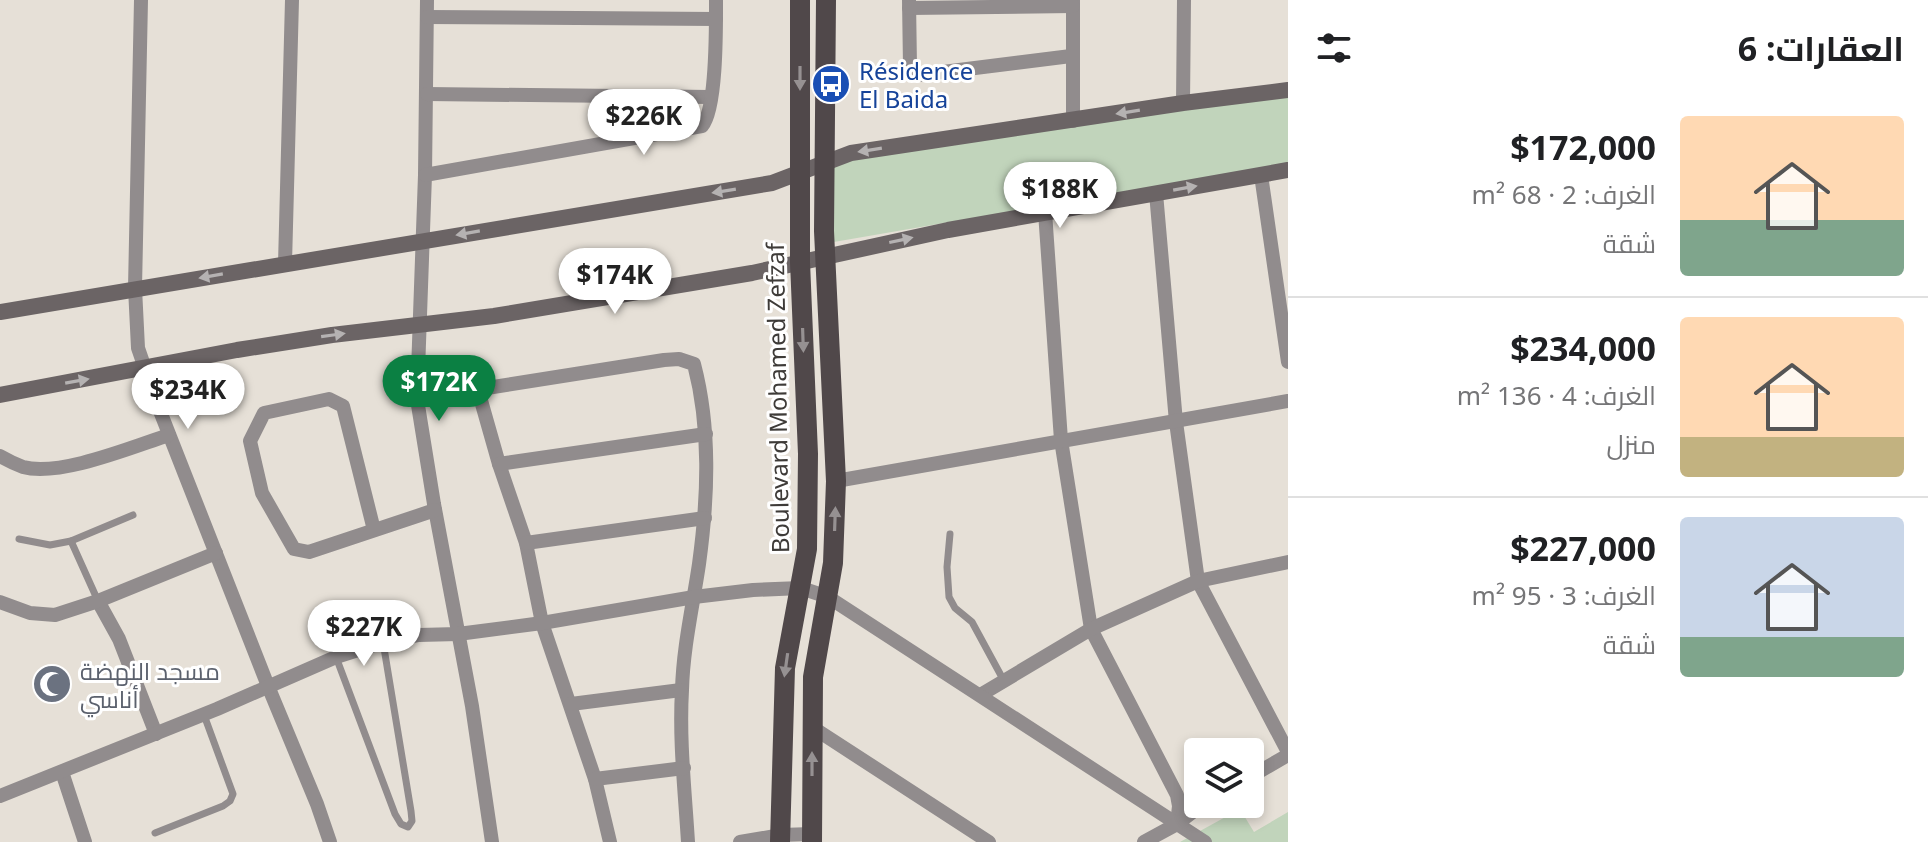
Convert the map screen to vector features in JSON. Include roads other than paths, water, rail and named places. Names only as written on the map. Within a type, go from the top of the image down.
[{"type":"main road","name":"Boulevard Mohamed Zefzaf","points":[[780,839],[785,668],[807,549],[800,262],[800,0]]},
{"type":"main road","name":"Boulevard Mohamed Zefzaf","points":[[812,838],[816,650],[833,563],[836,481],[825,256],[826,0]]},
{"type":"street","points":[[141,0],[135,288],[136,332],[142,366],[330,842]]},
{"type":"street","points":[[285,264],[292,0]]},
{"type":"street","points":[[427,0],[424,240],[417,399],[492,842]]},
{"type":"street","points":[[425,175],[691,130],[705,124],[711,97],[716,0]]},
{"type":"street","points":[[1183,103],[1184,0]]},
{"type":"street","points":[[1071,56],[919,75],[910,66],[909,4],[1073,3],[1073,121]]},
{"type":"street","points":[[427,17],[716,19]]},
{"type":"street","points":[[0,312],[772,183],[851,153],[1288,90]]},
{"type":"street","points":[[427,94],[711,97]]},
{"type":"street","points":[[0,395],[142,366],[332,335],[420,325],[762,272],[825,256],[1045,212],[1288,170]]},
{"type":"street","points":[[1261,175],[1288,362]]},
{"type":"street","points":[[1156,193],[1176,422],[1198,581],[1288,753],[1264,768]]},
{"type":"street","points":[[1045,212],[1061,440],[1091,629],[1177,795],[1177,824]]},
{"type":"street","points":[[417,399],[664,360],[686,360],[694,364],[706,434],[705,518],[681,690],[688,842]]},
{"type":"street","points":[[478,390],[526,543],[542,623],[595,779],[610,842]]},
{"type":"street","points":[[374,530],[343,406],[329,399],[264,413],[250,441],[262,493],[294,549],[309,552],[435,510]]},
{"type":"street","points":[[836,481],[1288,401]]},
{"type":"street","points":[[499,464],[706,434]]},
{"type":"street","points":[[0,456],[25,467],[65,466],[169,435]]},
{"type":"street","points":[[526,543],[705,518]]},
{"type":"street","points":[[0,602],[30,613],[55,615],[216,553]]},
{"type":"street","points":[[982,694],[1091,629],[1198,581],[1288,562]]},
{"type":"street","points":[[0,796],[204,715],[336,657],[383,642],[419,635],[458,634],[542,623],[694,597],[801,588],[828,597],[982,694],[1205,842]]},
{"type":"street","points":[[98,601],[119,639],[156,734]]},
{"type":"street","points":[[571,704],[681,690]]},
{"type":"street","points":[[812,727],[989,842]]},
{"type":"street","points":[[595,779],[684,768]]},
{"type":"street","points":[[62,772],[85,842]]},
{"type":"street","points":[[1144,842],[1185,818]]},
{"type":"street","points":[[740,842],[812,838]]},
{"type":"lane","points":[[19,539],[50,545],[71,541],[133,515]]},
{"type":"lane","points":[[950,534],[947,567],[949,597],[955,608],[972,622],[1004,681]]},
{"type":"lane","points":[[71,541],[98,601]]},
{"type":"lane","points":[[336,657],[395,814],[401,824],[408,827],[412,821],[411,811],[383,642]]},
{"type":"lane","points":[[155,833],[223,806],[233,794],[204,715]]},
{"type":"place","name":"Résidence El Baida","points":[[831,84]]},
{"type":"place","name":"مسجد النهضة أناسي","points":[[52,684]]}]
